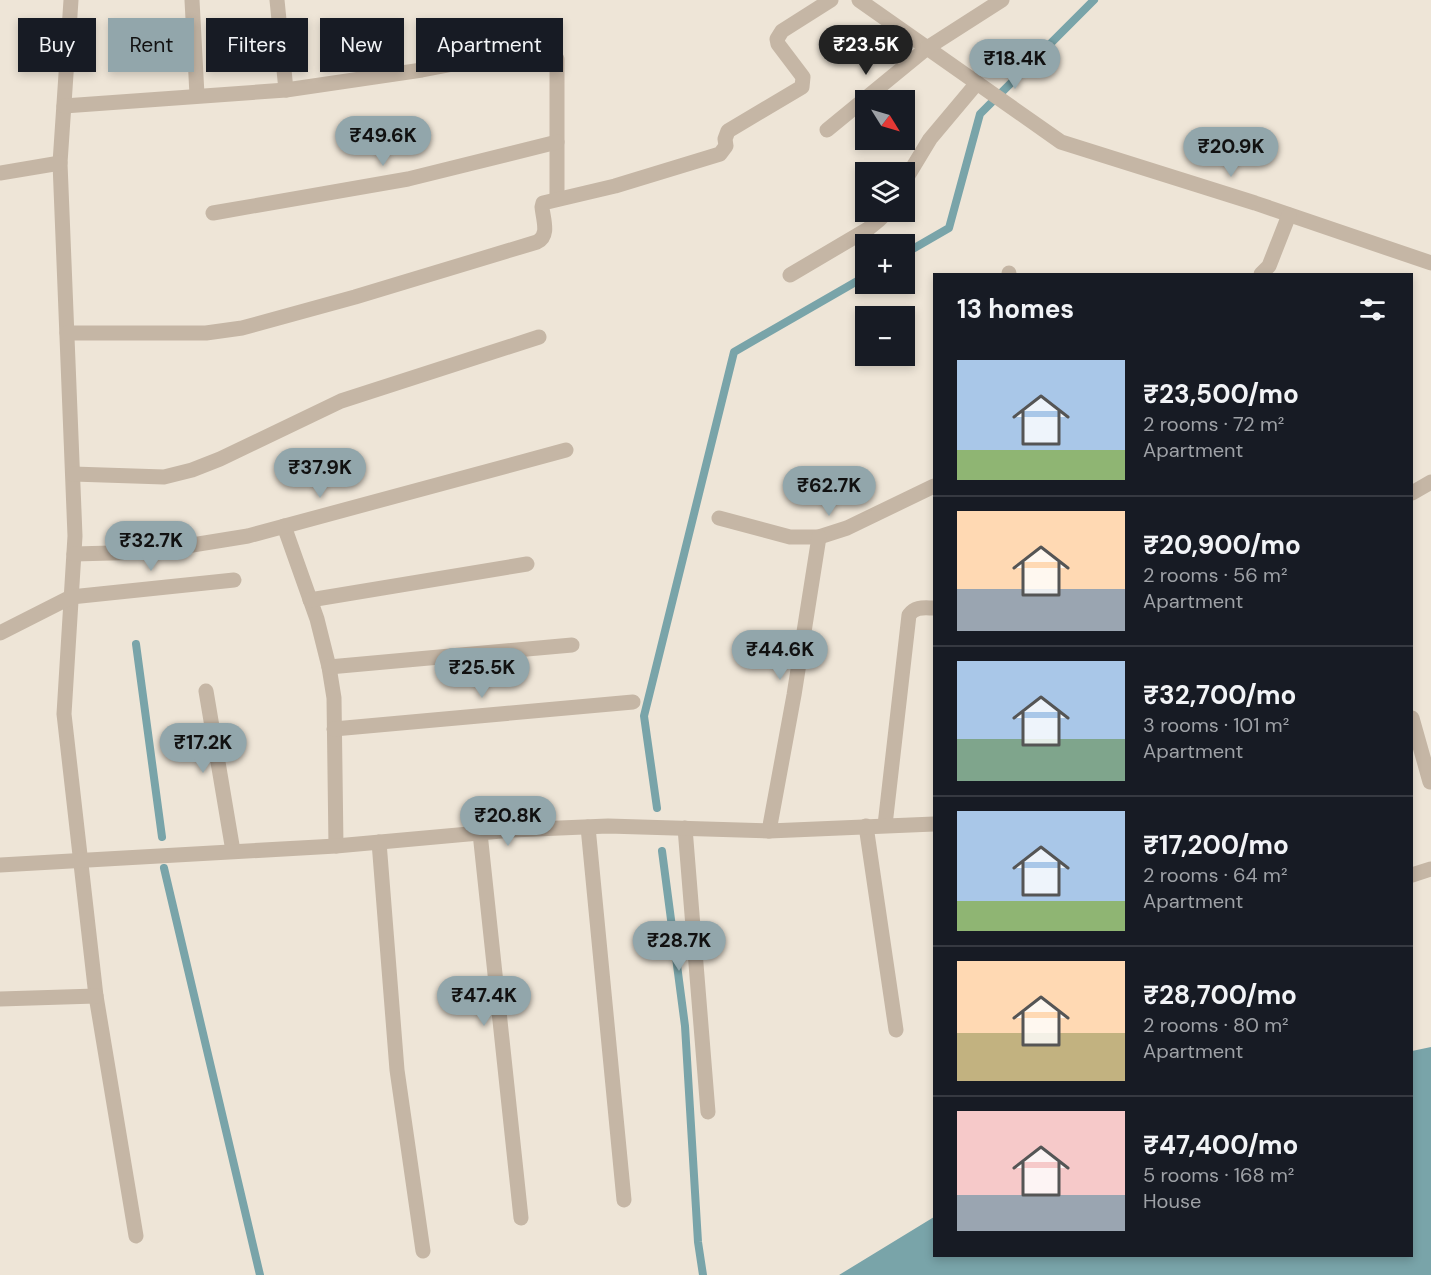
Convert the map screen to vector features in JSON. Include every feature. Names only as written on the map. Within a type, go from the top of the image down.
[{"type":"street","points":[[71,0],[60,163],[73,474],[74,554],[64,714],[96,996],[136,1236]]},
{"type":"street","points":[[192,0],[197,95]]},
{"type":"street","points":[[277,0],[286,90]]},
{"type":"street","points":[[67,333],[206,333],[242,328],[355,297],[543,240],[545,234],[543,203],[615,186],[720,154],[726,146],[725,139],[728,131],[802,87],[803,77],[778,44],[777,39],[782,31],[831,0]]},
{"type":"street","points":[[859,0],[1061,142],[1289,215],[1431,264]]},
{"type":"street","points":[[827,130],[927,48],[1002,0]]},
{"type":"street","points":[[64,106],[286,90],[422,70],[542,47],[548,48],[554,52],[557,59],[556,199]]},
{"type":"street","points":[[915,164],[930,139],[977,83]]},
{"type":"street","points":[[213,213],[408,179],[557,142]]},
{"type":"street","points":[[0,173],[60,163]]},
{"type":"street","points":[[1262,273],[1269,266],[1289,215]]},
{"type":"street","points":[[790,275],[877,222]]},
{"type":"street","points":[[73,474],[164,477],[192,470],[341,401],[539,337]]},
{"type":"street","points":[[74,554],[149,552],[248,536],[566,450]]},
{"type":"street","points":[[1413,492],[1431,482]]},
{"type":"street","points":[[719,518],[790,537],[819,537],[847,528],[933,486]]},
{"type":"street","points":[[284,526],[310,600],[329,667],[334,698],[336,846]]},
{"type":"street","points":[[770,831],[819,537]]},
{"type":"street","points":[[310,600],[527,564]]},
{"type":"street","points":[[0,633],[71,597],[234,580]]},
{"type":"street","points":[[885,825],[909,615],[913,610],[919,608],[933,608]]},
{"type":"street","points":[[329,667],[572,645]]},
{"type":"street","points":[[206,691],[233,851]]},
{"type":"street","points":[[334,729],[633,702]]},
{"type":"street","points":[[1413,722],[1430,782]]},
{"type":"street","points":[[0,865],[336,846],[480,833],[588,827],[770,831],[933,824]]},
{"type":"street","points":[[866,826],[896,1030]]},
{"type":"street","points":[[588,827],[624,1200]]},
{"type":"street","points":[[685,828],[708,1112]]},
{"type":"street","points":[[480,833],[520,1218]]},
{"type":"street","points":[[379,842],[397,1070],[423,1251]]},
{"type":"street","points":[[1413,875],[1431,869]]},
{"type":"street","points":[[0,999],[96,996]]},
{"type":"water","points":[[1431,1047],[1431,1275],[839,1275],[933,1218],[933,1257],[1413,1257],[1413,1051]]},
{"type":"waterway","points":[[915,248],[949,228],[980,114],[1094,0]]},
{"type":"waterway","points":[[657,808],[644,716],[734,352],[855,282]]},
{"type":"waterway","points":[[136,644],[162,837]]},
{"type":"waterway","points":[[662,851],[685,1026],[698,1242],[703,1275]]},
{"type":"waterway","points":[[164,868],[260,1275]]}]
